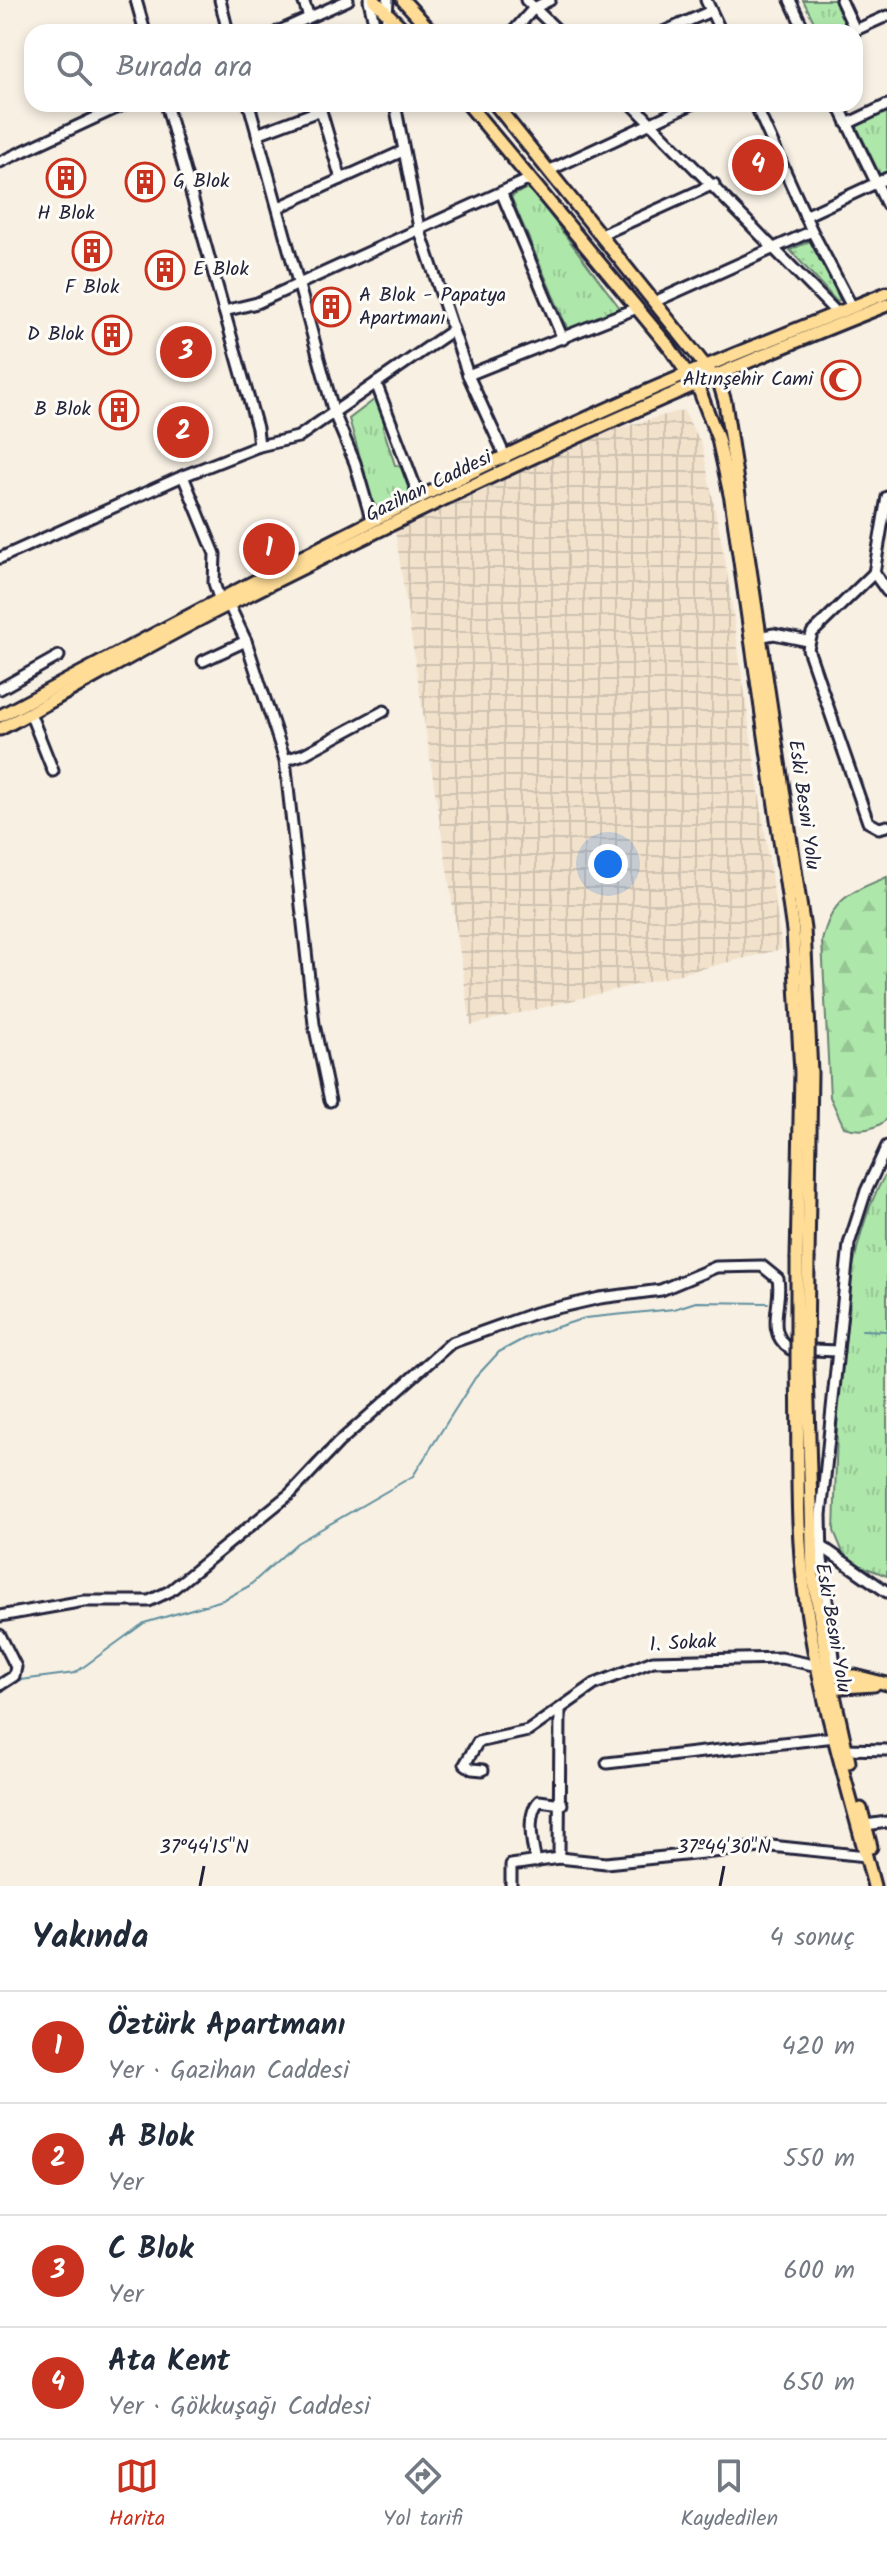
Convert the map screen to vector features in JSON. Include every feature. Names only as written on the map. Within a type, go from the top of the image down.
[{"type":"main road","points":[[371,0],[387,6],[400,24]]},
{"type":"main road","points":[[403,0],[425,24]]},
{"type":"main road","name":"Eski Besni Yolu","points":[[475,112],[691,378],[718,439],[731,499],[793,931],[801,1085],[803,1575],[826,1673],[835,1737],[874,1886]]},
{"type":"main road","name":"Eski Besni Yolu","points":[[502,112],[709,370],[725,402],[763,636],[785,824],[806,954],[811,1085],[803,1258]]},
{"type":"main road","points":[[530,179],[550,170]]},
{"type":"main road","name":"Gazihan Caddesi","points":[[0,729],[372,522],[506,458],[887,293]]},
{"type":"main road","name":"Gazihan Caddesi","points":[[709,370],[731,367],[887,305]]},
{"type":"main road","points":[[725,402],[731,367]]},
{"type":"main road","name":"Gazihan Caddesi","points":[[0,716],[224,602],[691,378]]},
{"type":"main road","points":[[826,1673],[887,1684]]},
{"type":"main road","points":[[828,1688],[887,1684]]},
{"type":"main road","name":"Eski Besni Yolu","points":[[828,1688],[881,1886]]},
{"type":"street","points":[[136,0],[143,24]]},
{"type":"street","points":[[220,0],[226,24]]},
{"type":"street","points":[[303,0],[309,17]]},
{"type":"street","points":[[302,24],[309,17],[348,0]]},
{"type":"street","points":[[371,0],[375,24]]},
{"type":"street","points":[[526,0],[551,24]]},
{"type":"street","points":[[520,24],[534,8],[550,0]]},
{"type":"street","points":[[706,0],[717,24]]},
{"type":"street","points":[[790,0],[801,24]]},
{"type":"street","points":[[841,0],[850,24]]},
{"type":"street","points":[[681,24],[711,11]]},
{"type":"street","points":[[863,27],[887,16]]},
{"type":"street","points":[[847,124],[887,105]]},
{"type":"street","points":[[0,162],[108,112]]},
{"type":"street","points":[[168,112],[257,428],[259,446]]},
{"type":"street","points":[[251,112],[334,413],[355,463],[372,522]]},
{"type":"street","points":[[257,134],[308,112]]},
{"type":"street","points":[[321,112],[341,179]]},
{"type":"street","points":[[396,112],[419,228],[468,375],[506,458]]},
{"type":"street","points":[[640,112],[714,184],[837,313]]},
{"type":"street","points":[[550,170],[674,112]]},
{"type":"street","points":[[759,112],[812,231],[852,307]]},
{"type":"street","points":[[842,112],[887,205]]},
{"type":"street","points":[[279,207],[403,151]]},
{"type":"street","points":[[805,216],[887,178]]},
{"type":"street","points":[[224,311],[257,303],[530,179]]},
{"type":"street","points":[[601,235],[714,184]]},
{"type":"street","points":[[502,194],[563,339]]},
{"type":"street","points":[[654,302],[812,231]]},
{"type":"street","points":[[468,375],[637,308]]},
{"type":"street","points":[[0,558],[183,476],[259,446],[298,437],[453,330]]},
{"type":"street","points":[[376,383],[420,499]]},
{"type":"street","points":[[183,476],[215,554],[214,583],[246,641],[285,760],[296,833],[314,1024],[330,1101]]},
{"type":"street","points":[[887,497],[874,573],[812,633],[808,641],[808,649],[868,822],[879,828],[887,826]]},
{"type":"street","points":[[874,573],[887,591]]},
{"type":"street","points":[[763,636],[774,634],[808,641]]},
{"type":"street","points":[[203,661],[246,641]]},
{"type":"street","points":[[0,689],[59,656]]},
{"type":"street","points":[[285,760],[304,754],[384,711]]},
{"type":"street","points":[[30,713],[53,771]]},
{"type":"street","points":[[826,1673],[821,1515],[849,1244],[866,1191],[887,1146]]},
{"type":"street","points":[[0,1616],[84,1601],[149,1601],[170,1591],[291,1493],[338,1443],[451,1343],[535,1313],[600,1298],[661,1290],[716,1267],[762,1266],[778,1279],[780,1291],[775,1316],[777,1335],[784,1345],[790,1349],[837,1351]]},
{"type":"street","points":[[821,1546],[887,1592]]},
{"type":"street","points":[[0,1635],[16,1667],[14,1676],[0,1685]]},
{"type":"street","name":"1. Sokak","points":[[483,1770],[472,1769],[465,1764],[478,1742],[528,1731],[595,1684],[653,1661],[781,1658],[826,1673]]},
{"type":"street","points":[[559,1858],[557,1834],[562,1804],[560,1709]]},
{"type":"street","points":[[607,1763],[835,1737]]},
{"type":"street","points":[[846,1749],[887,1750]]},
{"type":"street","points":[[536,1862],[532,1843],[534,1806],[539,1801],[562,1804]]},
{"type":"street","points":[[866,1825],[887,1822]]},
{"type":"street","points":[[511,1886],[511,1865],[559,1858],[606,1863],[771,1846],[866,1856]]},
{"type":"shaded area","points":[[683,410],[702,445],[725,559],[782,949],[471,1025],[395,531],[601,433]]},
{"type":"green space","points":[[803,0],[837,0],[848,24],[815,24]]},
{"type":"green space","points":[[887,110],[887,171],[880,175],[856,125]]},
{"type":"green space","points":[[529,187],[620,308],[568,330],[511,197]]},
{"type":"green space","points":[[812,240],[840,300],[837,302],[790,250]]},
{"type":"green space","points":[[378,397],[386,420],[383,428],[395,465],[401,467],[411,496],[384,509],[374,505],[349,419]]},
{"type":"green space","points":[[887,877],[887,1119],[872,1128],[856,1130],[844,1127],[830,1097],[822,941],[831,915],[844,899]]},
{"type":"green space","points":[[887,1172],[887,1576],[846,1560],[834,1531],[839,1396],[848,1296],[857,1249],[870,1207]]},
{"type":"waterway","points":[[13,1681],[75,1673],[144,1623],[223,1600],[249,1586],[297,1543],[413,1476],[475,1378],[499,1352],[529,1336],[585,1318],[674,1309],[696,1302],[768,1303]]},
{"type":"waterway","points":[[862,1330],[887,1331]]},
{"type":"place","name":"Ata Kent","points":[[758,165]]},
{"type":"place","name":"H Blok","points":[[66,178]]},
{"type":"place","name":"G Blok","points":[[145,182]]},
{"type":"place","name":"F Blok","points":[[92,251]]},
{"type":"place","name":"E Blok","points":[[165,270]]},
{"type":"place","name":"A Blok - Papatya Apartmanı","points":[[331,307]]},
{"type":"place","name":"D Blok","points":[[112,335]]},
{"type":"place","name":"C Blok","points":[[186,352]]},
{"type":"place","name":"Altınşehir Cami","points":[[841,380]]},
{"type":"place","name":"B Blok","points":[[119,410]]},
{"type":"place","name":"A Blok","points":[[183,432]]},
{"type":"place","name":"Öztürk Apartmanı","points":[[269,549]]}]
